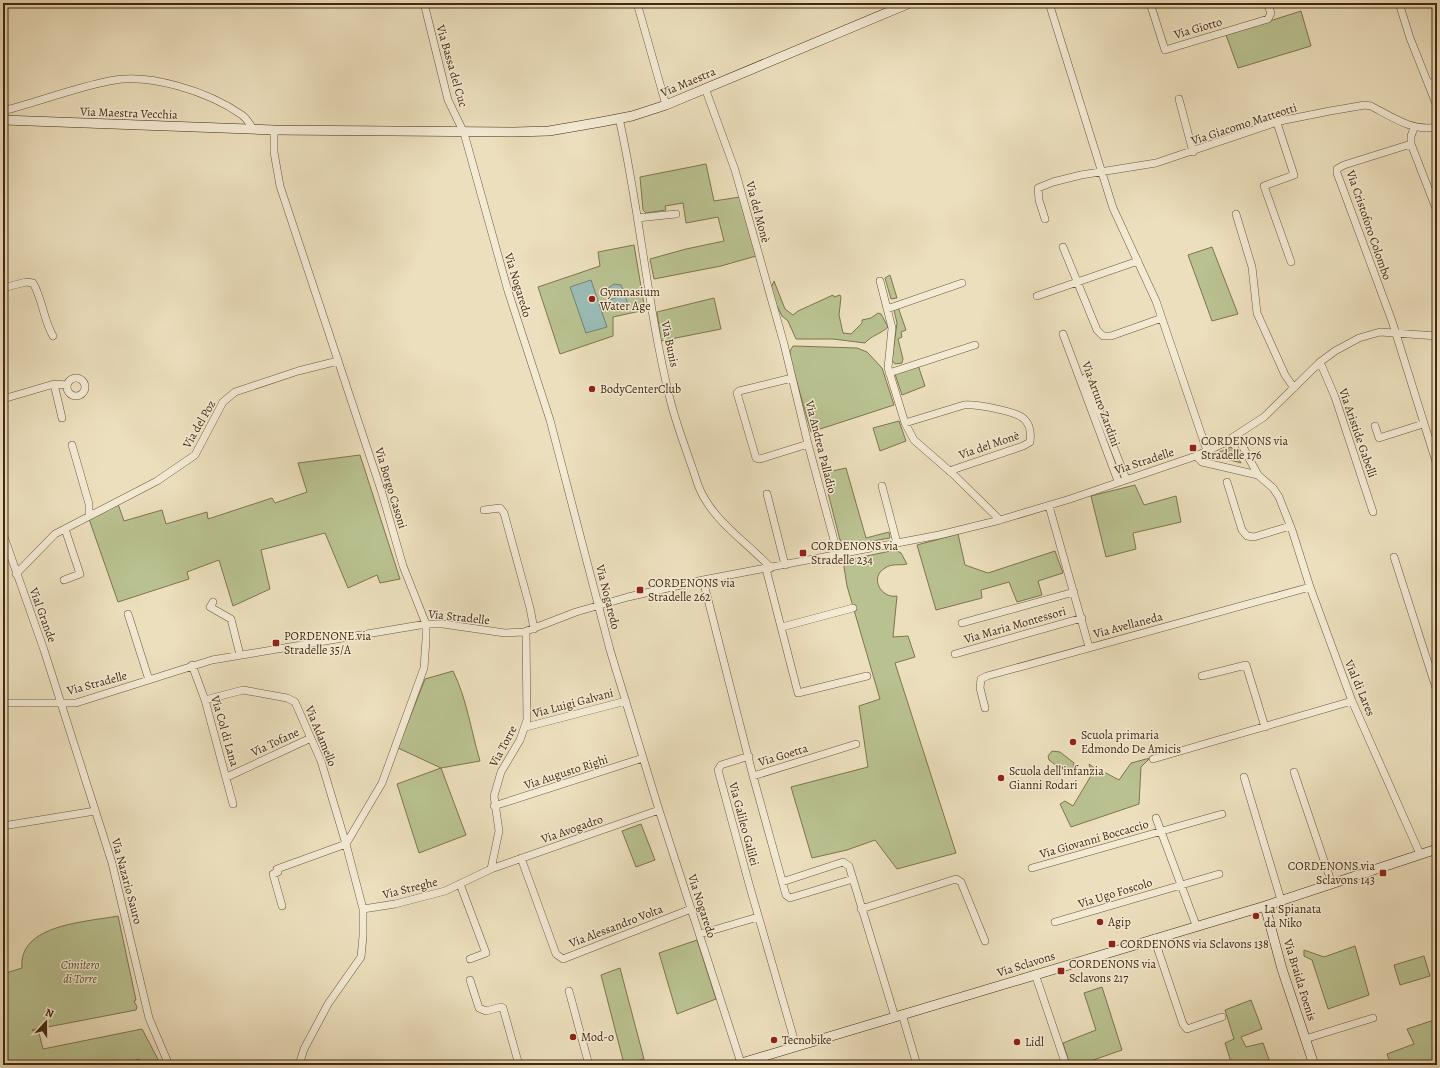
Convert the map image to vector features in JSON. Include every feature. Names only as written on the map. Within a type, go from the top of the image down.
[{"type":"main road","name":"Via Maestra","points":[[464,133],[549,131],[619,118],[666,105],[910,3]]},
{"type":"main road","name":"Via Maestra Vecchia","points":[[3,120],[274,130],[464,133]]},
{"type":"main road","name":"Via Sclavons","points":[[743,1064],[796,1046],[1196,925],[1265,906],[1437,849]]},
{"type":"main road","name":"Via Braida Foenis","points":[[1265,906],[1282,969],[1314,1065]]},
{"type":"street","name":"Via Bassa del Cuc","points":[[424,3],[448,100],[464,133]]},
{"type":"street","points":[[638,3],[666,105]]},
{"type":"street","points":[[1049,3],[1113,208],[1156,301],[1207,451]]},
{"type":"street","name":"Via Giotto","points":[[1150,3],[1165,50],[1268,19],[1271,13],[1267,3]]},
{"type":"street","points":[[1399,3],[1410,38],[1437,106]]},
{"type":"street","name":"Via Maestra Vecchia","points":[[3,111],[110,81],[132,80],[182,86],[205,95],[243,116],[253,129]]},
{"type":"street","points":[[1428,84],[1437,81]]},
{"type":"street","name":"Via del Monè","points":[[705,88],[735,170],[784,344]]},
{"type":"street","points":[[1179,99],[1193,152]]},
{"type":"street","name":"Via Giacomo Matteotti","points":[[1045,219],[1039,200],[1038,188],[1054,182],[1101,170],[1133,168],[1193,152],[1276,123],[1365,105],[1371,106],[1414,128],[1428,129],[1437,127]]},
{"type":"street","name":"Via Bunis","points":[[619,118],[629,165],[652,312],[670,400],[703,498],[724,524],[769,569]]},
{"type":"street","points":[[1276,123],[1294,175],[1264,186],[1291,262]]},
{"type":"street","points":[[1414,128],[1411,136],[1411,144],[1437,211]]},
{"type":"street","name":"Via Borgo Casoni","points":[[274,130],[274,152],[280,186],[382,493],[403,566],[426,624],[424,668],[382,783],[346,844]]},
{"type":"street","name":"Via Nogaredo","points":[[464,133],[508,291],[550,420],[599,605],[643,758],[691,909],[743,1064]]},
{"type":"street","name":"Via Cristoforo Colombo","points":[[1394,332],[1339,179],[1337,169],[1344,165],[1411,144]]},
{"type":"street","points":[[638,218],[676,214]]},
{"type":"street","points":[[1236,214],[1252,267],[1257,313],[1285,375],[1294,388]]},
{"type":"street","points":[[1063,247],[1097,330],[1103,336],[1111,336],[1162,318]]},
{"type":"street","points":[[1037,296],[1138,261]]},
{"type":"street","name":"Via del Monè","points":[[880,281],[892,328],[889,373],[905,423],[914,440],[1000,520]]},
{"type":"street","points":[[3,288],[26,282],[33,283],[38,291],[47,327],[53,336]]},
{"type":"street","points":[[887,309],[962,283]]},
{"type":"street","name":"Via Stradelle","points":[[3,703],[76,703],[192,665],[240,654],[426,624],[443,624],[505,633],[526,632],[599,605],[703,580],[769,569],[1000,520],[1049,506],[1196,456],[1237,436],[1264,417],[1320,362],[1335,351],[1359,338],[1380,332],[1437,336]]},
{"type":"street","points":[[1394,332],[1437,465]]},
{"type":"street","name":"Via Arturo Zardini","points":[[1063,334],[1122,480]]},
{"type":"street","name":"Via Andrea Palladio","points":[[784,344],[808,444],[838,555]]},
{"type":"street","points":[[889,373],[975,345]]},
{"type":"street","name":"Via del Poz","points":[[16,574],[50,539],[65,529],[157,481],[195,455],[223,402],[235,392],[298,371],[338,361]]},
{"type":"street","name":"Via Aristide Gabelli","points":[[1320,362],[1335,397],[1373,512]]},
{"type":"street","name":"Via Arturo Zardini","points":[[1086,377],[1122,480]]},
{"type":"street","points":[[792,378],[739,390],[737,393],[756,458],[760,459],[808,444]]},
{"type":"street","points":[[54,384],[62,418]]},
{"type":"street","points":[[3,399],[54,384],[67,385]]},
{"type":"street","name":"Via del Monè","points":[[905,423],[964,405],[972,404],[1015,414],[1024,418],[1029,426],[1031,434],[1030,442],[1023,446],[949,471]]},
{"type":"street","points":[[1375,426],[1379,438],[1423,424]]},
{"type":"street","name":"Vial di Lares","points":[[1237,436],[1258,475],[1273,488],[1279,497],[1352,701],[1420,854]]},
{"type":"street","points":[[72,445],[89,504],[89,516]]},
{"type":"street","name":"Vial di Lares","points":[[1196,456],[1202,462],[1258,475]]},
{"type":"street","points":[[1227,482],[1242,530],[1247,536],[1254,537],[1290,526]]},
{"type":"street","points":[[882,486],[897,543]]},
{"type":"street","points":[[767,494],[786,565]]},
{"type":"street","name":"Via Maria Montessori","points":[[1049,506],[1089,647]]},
{"type":"street","points":[[484,510],[500,508],[504,512],[534,628]]},
{"type":"street","points":[[64,580],[80,574],[65,529]]},
{"type":"street","name":"Vial Grande","points":[[3,534],[61,704]]},
{"type":"street","points":[[1394,557],[1437,692]]},
{"type":"street","points":[[769,569],[798,693],[867,676]]},
{"type":"street","name":"Via Galileo Galilei","points":[[703,580],[753,776]]},
{"type":"street","name":"Via Avellaneda","points":[[985,708],[980,688],[981,679],[987,676],[1310,587]]},
{"type":"street","name":"Via Maria Montessori","points":[[962,623],[1074,592]]},
{"type":"street","points":[[212,602],[210,607],[231,620],[240,654]]},
{"type":"street","points":[[782,627],[853,608]]},
{"type":"street","points":[[128,614],[149,680]]},
{"type":"street","name":"Via Maria Montessori","points":[[954,654],[1082,618]]},
{"type":"street","name":"Via Torre","points":[[491,869],[499,831],[494,806],[494,796],[501,772],[526,727],[526,632]]},
{"type":"street","name":"Via Col di Lana","points":[[192,665],[205,700],[227,777],[233,804]]},
{"type":"street","points":[[1202,676],[1246,665],[1265,727]]},
{"type":"street","name":"Via Adamello","points":[[205,700],[243,690],[287,698],[295,702],[300,709],[321,761],[346,844]]},
{"type":"street","name":"Via Luigi Galvani","points":[[526,727],[626,701]]},
{"type":"street","points":[[1153,759],[1352,701]]},
{"type":"street","name":"Via Nazario Sauro","points":[[61,704],[112,862],[149,1018],[169,1065]]},
{"type":"street","name":"Via Tofane","points":[[227,777],[311,738]]},
{"type":"street","name":"Via Goetta","points":[[853,879],[790,898],[786,895],[753,776],[856,744]]},
{"type":"street","name":"Via Galileo Galilei","points":[[749,756],[721,765],[718,770],[758,917],[796,1046]]},
{"type":"street","name":"Via Augusto Righi","points":[[494,806],[643,758]]},
{"type":"street","points":[[1294,772],[1332,884]]},
{"type":"street","points":[[1244,777],[1281,900]]},
{"type":"street","name":"Via Avogadro","points":[[491,869],[660,810]]},
{"type":"street","points":[[3,826],[95,811]]},
{"type":"street","name":"Via Giovanni Boccaccio","points":[[1032,868],[1222,814]]},
{"type":"street","name":"Via Giovanni Boccaccio","points":[[1156,818],[1196,925]]},
{"type":"street","points":[[282,906],[273,874],[278,872],[277,869],[346,844],[363,909],[361,957],[328,1004],[304,1049],[299,1065]]},
{"type":"street","name":"Via Alessandro Volta","points":[[521,858],[556,954],[563,959],[691,909]]},
{"type":"street","points":[[782,882],[843,862],[849,866],[861,909],[898,1016],[917,1065]]},
{"type":"street","name":"Via Streghe","points":[[363,909],[395,904],[445,891],[491,869]]},
{"type":"street","points":[[1181,885],[1219,874]]},
{"type":"street","points":[[861,909],[956,879],[961,882],[985,941]]},
{"type":"street","points":[[460,884],[486,953],[470,959]]},
{"type":"street","name":"Via Ugo Foscolo","points":[[1055,922],[1181,885]]},
{"type":"street","points":[[700,934],[758,917]]},
{"type":"street","points":[[1154,938],[1183,1024],[1187,1028],[1222,1017]]},
{"type":"street","points":[[1035,974],[1066,1065]]},
{"type":"street","points":[[470,980],[479,1008],[486,1011],[501,1007],[503,1008],[519,1065]]},
{"type":"street","points":[[569,991],[589,1065]]},
{"type":"street","name":"Via Braida Foenis","points":[[1305,1039],[1373,1018]]},
{"type":"green space","points":[[1301,11],[1311,46],[1238,68],[1226,35]]},
{"type":"green space","points":[[706,164],[714,201],[740,197],[756,256],[721,266],[654,279],[650,259],[686,249],[724,241],[718,217],[686,223],[683,203],[665,206],[666,210],[646,213],[643,210],[640,177]]},
{"type":"green space","name":"Gymnasium Water Age","points":[[634,245],[645,310],[613,317],[613,336],[560,354],[538,287],[600,266],[598,252]]},
{"type":"green space","points":[[1212,247],[1238,314],[1212,321],[1188,255]]},
{"type":"green space","points":[[890,275],[897,298],[891,299],[885,278]]},
{"type":"green space","points":[[774,281],[785,309],[793,315],[798,311],[833,295],[834,297],[840,295],[839,315],[843,333],[851,334],[862,323],[862,320],[871,318],[878,313],[881,314],[888,327],[865,343],[833,339],[796,339],[788,321],[782,316],[775,302],[771,288]]},
{"type":"green space","points":[[714,298],[721,329],[661,341],[657,312]]},
{"type":"green space","points":[[898,307],[906,330],[901,332],[902,337],[898,339],[903,359],[902,363],[895,364],[892,360],[897,323],[894,310]]},
{"type":"green space","points":[[793,346],[857,348],[867,352],[882,368],[894,405],[811,432],[790,358],[790,351]]},
{"type":"green space","points":[[918,365],[925,386],[902,395],[895,374]]},
{"type":"green space","points":[[899,421],[906,441],[880,451],[873,428]]},
{"type":"green space","points":[[1231,447],[1241,463],[1216,456],[1215,454]]},
{"type":"green space","points":[[360,455],[400,579],[380,583],[377,575],[348,588],[325,533],[261,550],[270,589],[233,606],[219,560],[187,572],[189,579],[118,602],[89,519],[118,504],[124,521],[162,510],[166,524],[207,512],[208,519],[272,498],[275,503],[307,492],[298,463]]},
{"type":"green space","points":[[846,468],[866,538],[889,532],[890,538],[844,546],[840,540],[823,473]]},
{"type":"green space","points":[[1135,485],[1144,505],[1176,496],[1181,522],[1133,533],[1136,549],[1106,557],[1091,496]]},
{"type":"green space","points":[[958,534],[965,565],[988,573],[1055,551],[1063,573],[1038,581],[1042,595],[1017,602],[1009,582],[981,590],[982,598],[936,610],[917,545]]},
{"type":"green space","points":[[895,550],[901,553],[907,564],[885,568],[880,572],[878,582],[882,591],[886,594],[897,596],[893,637],[908,636],[915,657],[895,663],[956,853],[897,869],[875,840],[847,850],[812,858],[791,787],[868,767],[859,706],[880,699],[847,586],[843,561]]},
{"type":"green space","points":[[453,671],[462,693],[480,761],[441,768],[398,748],[425,679]]},
{"type":"green space","points":[[1052,751],[1060,752],[1074,763],[1073,770],[1065,772],[1049,760],[1048,756]]},
{"type":"green space","points":[[1150,758],[1141,767],[1139,804],[1071,827],[1060,804],[1065,801],[1073,806],[1092,774],[1089,764],[1103,774],[1106,773],[1119,780],[1131,763]]},
{"type":"green space","points":[[441,768],[466,835],[419,853],[397,784]]},
{"type":"green space","points":[[641,824],[655,860],[636,867],[622,831]]},
{"type":"green space","name":"Cimitero di Torre","points":[[118,916],[136,1000],[134,1001],[137,1007],[136,1010],[32,1030],[39,1033],[43,1049],[142,1029],[161,1065],[142,1065],[139,1059],[118,1065],[3,1065],[3,974],[22,968],[24,953],[31,942],[42,934],[73,923]]},
{"type":"green space","points":[[697,940],[716,999],[677,1014],[659,953]]},
{"type":"green space","points":[[1355,946],[1369,995],[1328,1009],[1312,960],[1304,956],[1304,950],[1324,957]]},
{"type":"green space","points":[[1424,956],[1430,976],[1400,985],[1394,965]]},
{"type":"green space","points":[[620,968],[644,1059],[624,1064],[601,975]]},
{"type":"green space","points":[[1102,987],[1122,1050],[1079,1065],[1070,1065],[1063,1043],[1096,1030],[1084,993]]},
{"type":"green space","points":[[1251,1000],[1262,1029],[1241,1037],[1246,1047],[1263,1043],[1271,1065],[1232,1065],[1225,1043],[1234,1039],[1225,1010]]},
{"type":"green space","points":[[1437,1019],[1437,1065],[1391,1065],[1387,1054],[1414,1044],[1407,1029]]},
{"type":"water","points":[[591,280],[607,327],[586,333],[570,287]]},
{"type":"water","points":[[614,284],[621,285],[628,304],[613,309],[610,300],[621,295],[615,290],[613,295],[609,295],[607,289]]},
{"type":"place","name":"Gymnasium Water Age","points":[[592,299]]},
{"type":"place","name":"BodyCenterClub","points":[[592,389]]},
{"type":"place","name":"CORDENONS via Stradelle 176","points":[[1193,448]]},
{"type":"place","name":"CORDENONS via Stradelle 234","points":[[803,553]]},
{"type":"place","name":"CORDENONS via Stradelle 262","points":[[640,590]]},
{"type":"place","name":"PORDENONE via Stradelle 35/A","points":[[276,643]]},
{"type":"place","name":"Scuola primaria Edmondo De Amicis","points":[[1073,742]]},
{"type":"place","name":"Scuola dell'infanzia Gianni Rodari","points":[[1001,778]]},
{"type":"place","name":"CORDENONS via Sclavons 143","points":[[1383,873]]},
{"type":"place","name":"La Spianata da Niko","points":[[1256,916]]},
{"type":"place","name":"Agip","points":[[1100,922]]},
{"type":"place","name":"CORDENONS via Sclavons 138","points":[[1112,944]]},
{"type":"place","name":"CORDENONS via Sclavons 217","points":[[1061,971]]},
{"type":"place","name":"Mod-o","points":[[573,1037]]},
{"type":"place","name":"Tecnobike","points":[[774,1040]]},
{"type":"place","name":"Lidl","points":[[1017,1042]]}]
